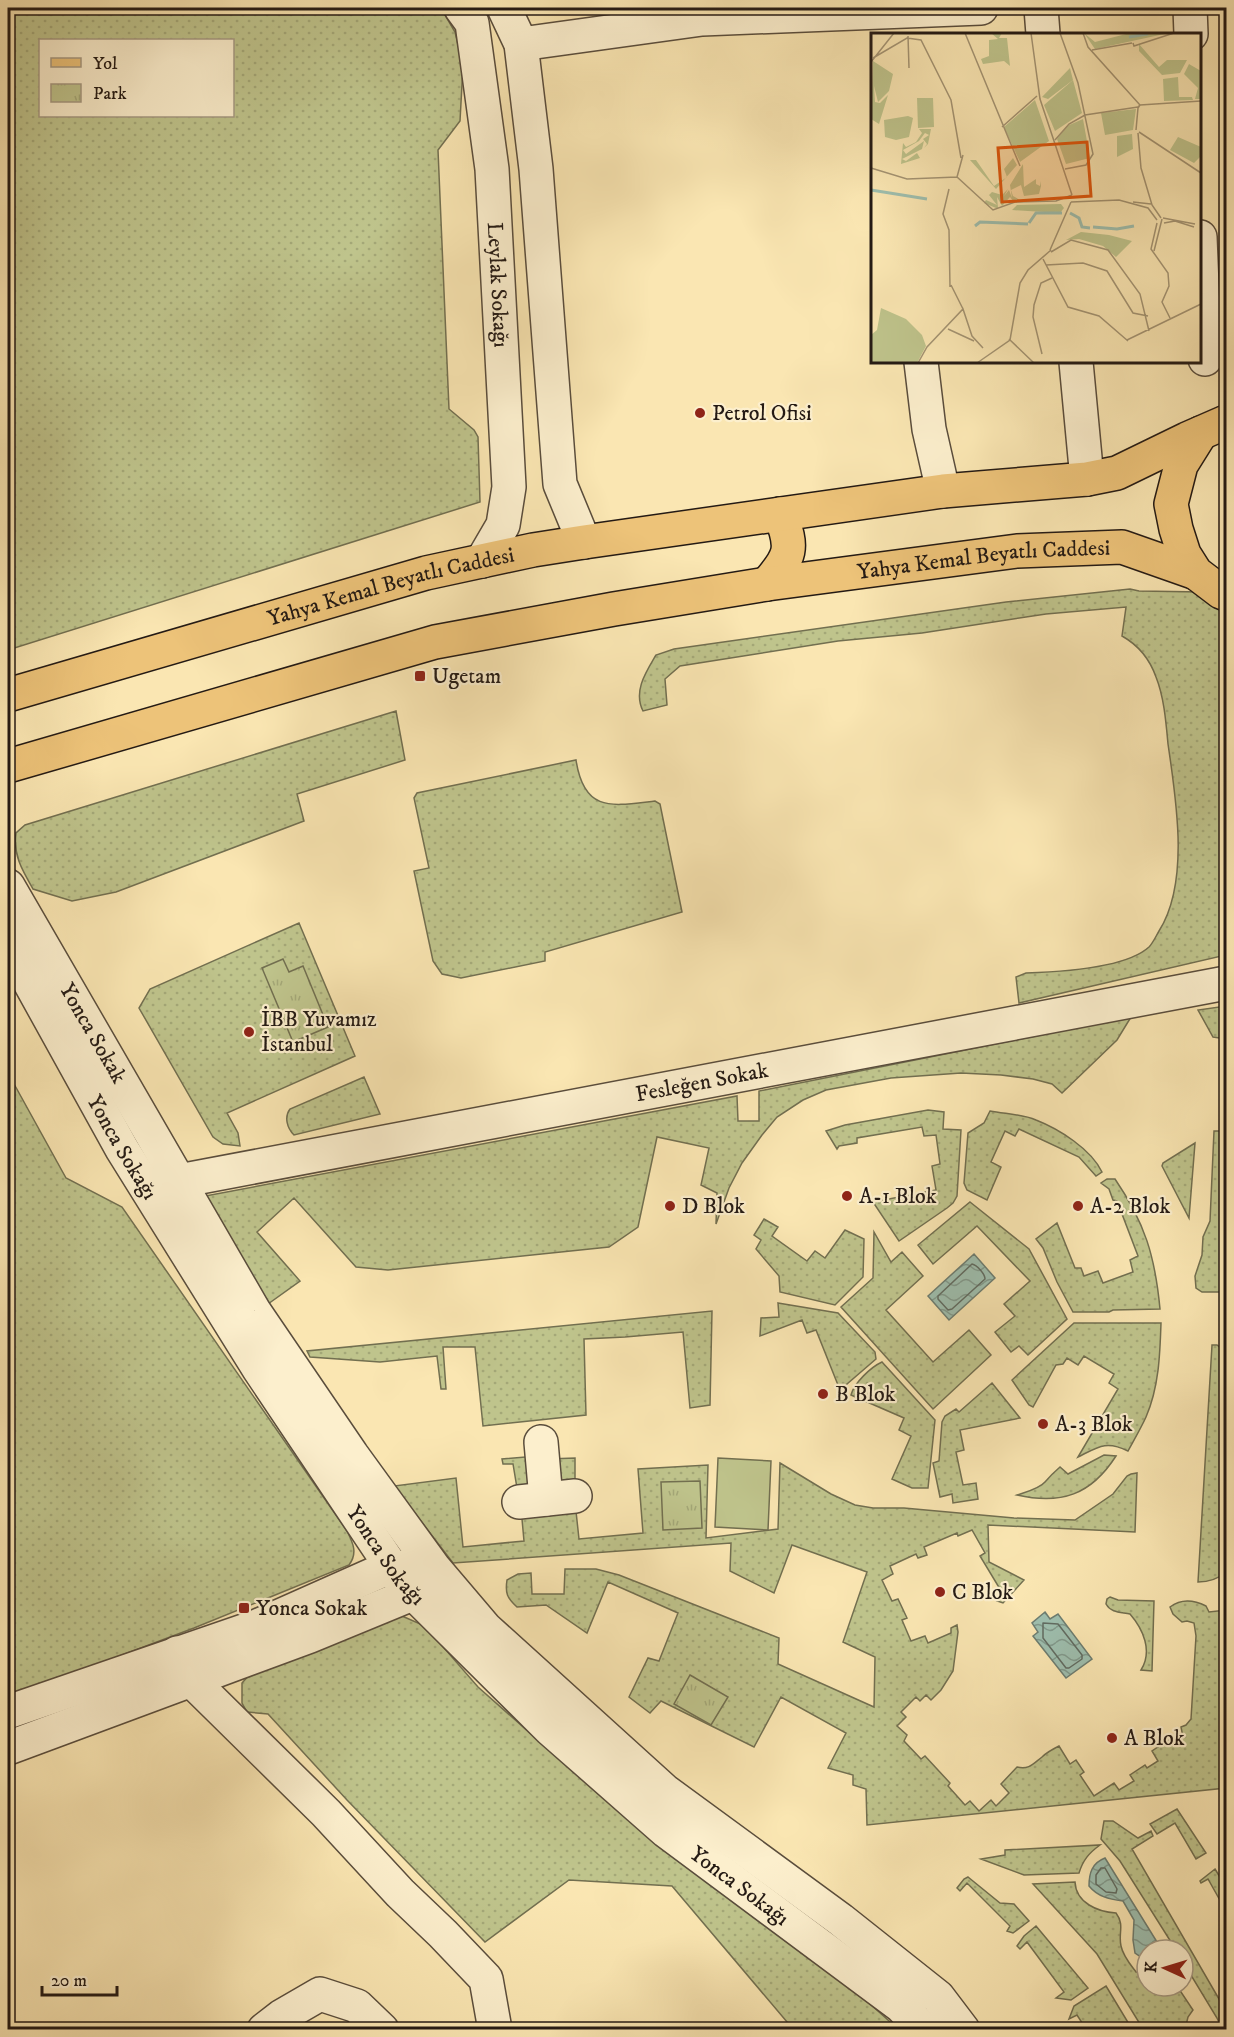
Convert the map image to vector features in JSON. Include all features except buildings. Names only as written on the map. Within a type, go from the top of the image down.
[{"type":"main road","name":"Yahya Kemal Beyatlı Caddesi","points":[[8,695],[426,573],[584,542],[780,514],[943,491],[1087,479],[1118,473],[1219,424]]},
{"type":"main road","points":[[1218,589],[1184,554],[1171,504],[1181,465],[1219,424]]},
{"type":"main road","points":[[767,584],[781,567],[789,551],[788,535],[780,514]]},
{"type":"main road","name":"Yahya Kemal Beyatlı Caddesi","points":[[8,766],[435,642],[604,610],[767,584],[1017,551],[1122,547],[1218,589]]},
{"type":"street","name":"Leylak Sokağı","points":[[461,8],[472,23],[492,169],[509,488],[503,525],[482,561]]},
{"type":"street","name":"Leylak Sokağı","points":[[504,8],[521,45],[536,169],[560,484],[584,542]]},
{"type":"street","points":[[521,45],[702,19],[882,18],[981,8]]},
{"type":"street","points":[[1041,8],[1043,33]]},
{"type":"street","points":[[1190,8],[1191,33]]},
{"type":"street","points":[[1201,261],[1205,359]]},
{"type":"street","points":[[921,363],[929,429],[943,491]]},
{"type":"street","points":[[1076,363],[1087,479]]},
{"type":"street","name":"Yonca Sokak","points":[[8,886],[178,1181]]},
{"type":"street","name":"Yonca Sokağı","points":[[8,943],[128,1159],[259,1369],[390,1567],[412,1594],[550,1729],[666,1831],[892,2000],[924,2030]]},
{"type":"street","name":"Fesleğen Sokak","points":[[178,1181],[1227,983]]},
{"type":"street","name":"Yonca Sokağı","points":[[178,1181],[278,1348],[434,1568],[485,1628],[665,1791],[841,1920],[938,1996],[963,2030]]},
{"type":"street","points":[[541,1442],[547,1499]]},
{"type":"street","points":[[8,1748],[184,1667],[255,1627],[390,1567],[434,1568]]},
{"type":"street","points":[[8,1712],[310,1636],[412,1594],[434,1568]]},
{"type":"street","points":[[184,1667],[400,1893],[486,1979],[494,2024],[491,2030]]},
{"type":"street","points":[[264,2030],[282,2016],[320,1994],[357,2006],[382,2030]]},
{"type":"green space","points":[[8,8],[441,8],[455,32],[463,66],[460,121],[438,150],[449,409],[474,430],[478,437],[480,502],[8,650]]},
{"type":"green space","points":[[1130,589],[1202,592],[1212,597],[1226,617],[1226,955],[1019,1003],[1016,977],[1026,973],[1108,964],[1125,960],[1149,947],[1169,911],[1175,889],[1178,865],[1177,814],[1164,710],[1159,685],[1150,665],[1138,648],[1122,636],[1126,607],[1046,614],[922,633],[838,641],[680,666],[665,679],[667,705],[643,711],[640,704],[642,682],[656,655],[674,649],[1006,602]]},
{"type":"green space","points":[[396,711],[405,760],[297,794],[304,821],[116,892],[72,901],[33,889],[19,862],[15,841],[16,833],[25,825]]},
{"type":"green space","points":[[576,760],[580,777],[593,798],[613,804],[655,801],[660,804],[682,912],[545,952],[545,961],[461,978],[442,974],[433,961],[414,871],[429,868],[414,798],[417,793]]},
{"type":"green space","name":"İBB Yuvamız İstanbul","points":[[299,923],[355,1056],[227,1113],[238,1133],[240,1146],[223,1144],[213,1137],[139,1008],[150,989]]},
{"type":"green space","points":[[283,959],[289,972],[303,966],[328,1027],[293,1042],[262,968]]},
{"type":"green space","points":[[1226,1006],[1226,1039],[1213,1037],[1198,1010]]},
{"type":"green space","points":[[1131,1017],[1117,1040],[1062,1093],[1052,1084],[1033,1079],[961,1073],[891,1078],[826,1090],[803,1100],[777,1117],[742,1163],[729,1188],[716,1224],[717,1193],[701,1185],[709,1148],[657,1137],[638,1227],[609,1247],[388,1270],[356,1267],[294,1198],[257,1232],[300,1281],[268,1304],[200,1197],[737,1096],[738,1121],[759,1121],[759,1091]]},
{"type":"green space","points":[[8,1073],[66,1178],[122,1207],[347,1531],[354,1552],[349,1565],[194,1628],[8,1698]]},
{"type":"green space","points":[[364,1077],[380,1114],[294,1135],[288,1126],[287,1119],[290,1109]]},
{"type":"green space","points":[[928,1110],[944,1112],[943,1129],[961,1130],[957,1196],[947,1208],[899,1241],[873,1202],[936,1190],[932,1166],[940,1164],[936,1135],[924,1136],[922,1127],[857,1138],[857,1143],[839,1146],[837,1149],[826,1131],[845,1125]]},
{"type":"green space","points":[[990,1111],[1019,1115],[1045,1124],[1074,1141],[1090,1155],[1102,1172],[1096,1176],[1079,1157],[1019,1129],[1015,1136],[1005,1131],[991,1162],[1001,1167],[987,1200],[967,1190],[964,1183],[968,1133],[984,1123]]},
{"type":"green space","points":[[1214,1131],[1226,1131],[1226,1289],[1223,1292],[1202,1292],[1196,1288],[1195,1276],[1202,1255],[1203,1237],[1210,1221]]},
{"type":"green space","points":[[1195,1143],[1189,1218],[1162,1166],[1163,1163]]},
{"type":"green space","points":[[1107,1179],[1115,1179],[1141,1225],[1155,1273],[1160,1309],[1073,1312],[1043,1248],[1036,1239],[1057,1223],[1075,1268],[1081,1268],[1084,1276],[1098,1271],[1103,1283],[1133,1272],[1130,1260],[1138,1256],[1117,1201],[1113,1200],[1109,1189],[1101,1183]]},
{"type":"green space","points":[[970,1202],[1029,1249],[1067,1319],[1028,1355],[1019,1346],[1011,1352],[995,1332],[1015,1316],[1004,1304],[1030,1281],[977,1226],[933,1264],[918,1245]]},
{"type":"green space","points":[[764,1219],[778,1227],[772,1236],[807,1261],[815,1251],[825,1258],[845,1230],[864,1239],[863,1277],[835,1305],[780,1292],[779,1276],[756,1249],[761,1240],[754,1235]]},
{"type":"green space","points":[[874,1232],[891,1262],[902,1252],[923,1276],[886,1310],[933,1362],[969,1330],[991,1355],[933,1409],[841,1307],[873,1278]]},
{"type":"green space","points":[[778,1303],[838,1313],[875,1352],[876,1359],[840,1390],[816,1330],[807,1333],[802,1320],[760,1336],[761,1318],[779,1317]]},
{"type":"green space","points":[[712,1311],[710,1405],[690,1408],[683,1332],[584,1339],[586,1415],[483,1426],[475,1347],[443,1347],[446,1389],[441,1389],[437,1356],[380,1362],[310,1357],[307,1351]]},
{"type":"green space","points":[[1074,1323],[1161,1323],[1154,1394],[1146,1417],[1128,1451],[1108,1445],[1078,1457],[1118,1389],[1109,1383],[1114,1374],[1084,1356],[1078,1365],[1067,1358],[1063,1364],[1056,1365],[1033,1407],[1029,1405],[1012,1380]]},
{"type":"green space","points":[[1212,1345],[1217,1345],[1226,1352],[1226,1572],[1213,1580],[1198,1582]]},
{"type":"green space","points":[[882,1362],[935,1420],[928,1488],[912,1488],[892,1479],[911,1436],[899,1430],[904,1418],[851,1395],[864,1376]]},
{"type":"green space","points":[[992,1383],[1020,1418],[960,1430],[964,1450],[956,1452],[963,1485],[976,1483],[978,1499],[953,1503],[952,1494],[940,1497],[933,1463],[939,1461],[942,1422],[945,1416],[956,1409],[959,1412]]},
{"type":"green space","points":[[1104,1455],[1116,1456],[1096,1480],[1074,1494],[1048,1499],[1017,1495],[1039,1487],[1060,1467],[1068,1474]]},
{"type":"green space","points":[[537,1456],[541,1493],[518,1494],[513,1464],[503,1464],[502,1459]]},
{"type":"green space","points":[[575,1458],[575,1487],[550,1490],[548,1459]]},
{"type":"green space","points":[[718,1458],[771,1461],[768,1530],[715,1527]]},
{"type":"green space","points":[[780,1463],[831,1494],[855,1505],[1014,1518],[1075,1520],[1113,1494],[1127,1476],[1137,1473],[1135,1532],[988,1525],[989,1562],[1024,1580],[1003,1603],[997,1601],[1003,1594],[980,1556],[985,1553],[972,1530],[958,1536],[957,1533],[924,1547],[927,1555],[918,1558],[916,1554],[890,1566],[893,1574],[882,1580],[892,1601],[898,1599],[907,1618],[902,1620],[911,1641],[925,1636],[928,1643],[951,1633],[951,1628],[957,1625],[958,1632],[953,1671],[941,1690],[931,1700],[926,1695],[920,1701],[916,1697],[901,1712],[906,1717],[897,1726],[907,1735],[904,1741],[921,1759],[925,1756],[950,1783],[948,1786],[965,1805],[970,1801],[979,1811],[991,1800],[996,1806],[1009,1793],[1001,1784],[1017,1767],[1031,1766],[1059,1746],[1070,1764],[1076,1760],[1084,1772],[1080,1775],[1094,1796],[1114,1783],[1119,1790],[1134,1781],[1130,1775],[1145,1765],[1147,1768],[1158,1761],[1152,1751],[1170,1739],[1177,1743],[1183,1737],[1181,1727],[1191,1719],[1196,1636],[1194,1623],[1182,1622],[1173,1614],[1170,1607],[1179,1602],[1192,1601],[1206,1606],[1209,1612],[1226,1610],[1226,1788],[867,1825],[866,1789],[853,1785],[853,1775],[828,1768],[846,1733],[781,1697],[754,1747],[661,1701],[650,1713],[629,1697],[648,1658],[659,1661],[678,1613],[608,1582],[587,1633],[546,1605],[517,1607],[509,1598],[506,1588],[507,1580],[518,1574],[531,1573],[532,1594],[564,1594],[565,1569],[596,1569],[619,1575],[779,1638],[778,1664],[874,1707],[875,1657],[843,1642],[867,1572],[792,1545],[774,1593],[730,1571],[731,1543],[453,1563],[394,1486],[456,1478],[463,1547],[524,1541],[521,1508],[575,1502],[579,1539],[643,1533],[638,1469],[708,1465],[706,1538],[778,1529]]},
{"type":"green space","points":[[700,1481],[702,1528],[663,1530],[661,1482]]},
{"type":"green space","points":[[1110,1597],[1118,1600],[1154,1601],[1152,1671],[1141,1670],[1145,1663],[1146,1648],[1139,1626],[1130,1614],[1116,1612],[1108,1607],[1107,1599]]},
{"type":"green space","points":[[402,1616],[425,1626],[478,1687],[531,1734],[869,2003],[898,2029],[793,2029],[672,1886],[569,1880],[485,1942],[347,1800],[268,1714],[247,1712],[242,1703],[242,1683],[252,1672]]},
{"type":"green space","points":[[690,1675],[728,1697],[711,1725],[674,1704]]},
{"type":"green space","points":[[1177,1809],[1206,1853],[1196,1859],[1175,1823],[1157,1834],[1150,1824]]},
{"type":"green space","points":[[1104,1821],[1113,1821],[1138,1838],[1151,1831],[1153,1836],[1132,1849],[1184,1938],[1168,1938],[1120,1861],[1101,1839]]},
{"type":"green space","points":[[1100,1845],[1087,1857],[1079,1873],[1024,1875],[981,1859],[1005,1855],[1005,1850]]},
{"type":"green space","points":[[1215,1869],[1226,1887],[1226,1911],[1208,1879],[1201,1883],[1200,1881]]},
{"type":"green space","points":[[968,1877],[1000,1903],[1014,1904],[1029,1921],[1013,1933],[1007,1931],[1010,1926],[967,1883],[960,1891],[957,1888]]},
{"type":"green space","points":[[1075,1882],[1079,1896],[1089,1905],[1102,1911],[1116,1913],[1121,1925],[1120,1941],[1123,1953],[1135,1971],[1135,1998],[1185,1998],[1193,2010],[1188,2017],[1185,2029],[1143,2029],[1097,1954],[1033,1884]]},
{"type":"green space","points":[[1036,1926],[1088,1988],[1071,2000],[1056,1998],[1064,1992],[1027,1942],[1020,1949],[1017,1946],[1024,1936]]},
{"type":"green space","points":[[1195,1958],[1226,2011],[1226,2029],[1222,2029],[1195,1982]]},
{"type":"green space","points":[[1106,1986],[1132,2029],[1086,2029],[1077,2015],[1069,2019],[1074,2006]]},
{"type":"water","points":[[974,1254],[995,1278],[949,1320],[928,1296]]},
{"type":"water","points":[[1045,1612],[1050,1619],[1058,1614],[1092,1659],[1066,1678],[1033,1636],[1038,1632],[1032,1623]]},
{"type":"water","points":[[1105,1858],[1155,1938],[1135,1938],[1135,1953],[1134,1920],[1123,1901],[1104,1897],[1089,1886],[1092,1869]]},
{"type":"place","name":"Petrol Ofisi","points":[[700,413]]},
{"type":"place","name":"Ugetam","points":[[420,676]]},
{"type":"place","name":"İBB Yuvamız İstanbul","points":[[249,1032]]},
{"type":"place","name":"A-1 Blok","points":[[847,1196]]},
{"type":"place","name":"D Blok","points":[[670,1206]]},
{"type":"place","name":"A-2 Blok","points":[[1078,1206]]},
{"type":"place","name":"B Blok","points":[[823,1394]]},
{"type":"place","name":"A-3 Blok","points":[[1043,1424]]},
{"type":"place","name":"C Blok","points":[[940,1592]]},
{"type":"place","name":"Yonca Sokak","points":[[244,1608]]},
{"type":"place","name":"A Blok","points":[[1112,1738]]}]
